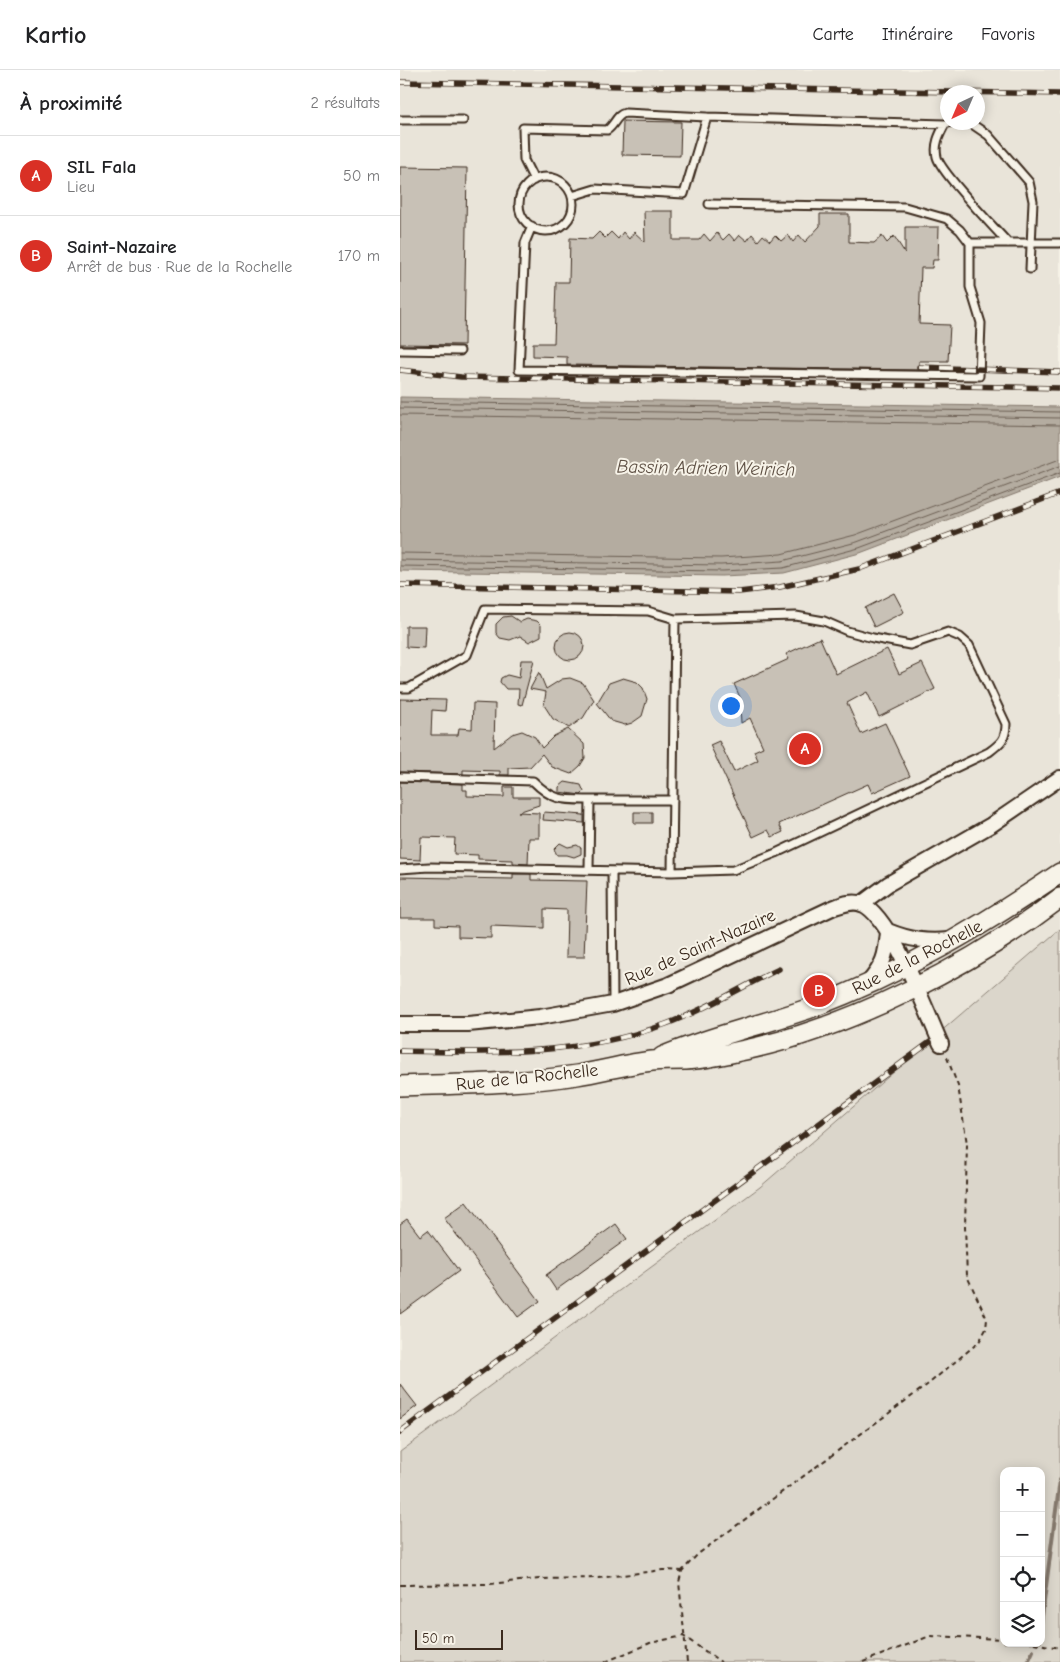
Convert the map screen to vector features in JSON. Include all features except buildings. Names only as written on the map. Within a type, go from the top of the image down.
[{"type":"main road","name":"Rue de la Rochelle","points":[[652,1061],[687,1046],[814,1006],[867,984],[956,940],[1060,873]]},
{"type":"main road","name":"Rue de la Rochelle","points":[[400,1086],[467,1084],[555,1077],[652,1061],[719,1056],[769,1044],[835,1022],[915,986],[988,948],[1060,898]]},
{"type":"street","points":[[941,1044],[888,931],[879,918],[861,904],[888,884],[991,825],[1060,778]]},
{"type":"street","name":"Rue de Saint-Nazaire","points":[[400,1024],[477,1023],[540,1017],[613,1004],[668,985],[832,908],[845,903],[861,904]]},
{"type":"street","points":[[888,931],[907,939],[927,942],[956,940]]},
{"type":"street","points":[[867,984],[879,970],[885,957],[888,931]]},
{"type":"lane","points":[[534,180],[524,160],[523,128],[607,130],[619,116],[625,113],[940,123]]},
{"type":"lane","points":[[572,196],[595,189],[684,194],[707,116]]},
{"type":"lane","points":[[400,120],[463,120]]},
{"type":"lane","points":[[944,130],[936,145],[937,158],[947,174],[1008,243]]},
{"type":"lane","points":[[982,130],[988,134],[1029,182],[1033,201],[1030,268]]},
{"type":"lane","points":[[543,177],[561,181],[572,196],[573,205],[566,222],[550,230],[532,226],[522,214],[520,206],[523,191],[534,180],[543,177]]},
{"type":"lane","points":[[532,226],[525,243],[519,370],[979,376],[982,323],[970,287],[970,243],[960,230],[947,219],[905,207],[709,204]]},
{"type":"lane","points":[[970,243],[1060,243]]},
{"type":"lane","points":[[400,350],[460,351]]},
{"type":"lane","points":[[400,688],[409,688],[467,655],[485,609],[648,611],[675,619],[796,616],[824,621],[847,631],[873,638],[910,645],[948,632],[960,637],[969,645],[1006,724],[1002,743],[989,752],[776,853],[728,872],[439,867],[400,869]]},
{"type":"lane","points":[[672,872],[675,619]]},
{"type":"lane","points":[[400,777],[533,781],[547,794],[562,800],[673,800]]},
{"type":"lane","points":[[589,870],[590,800]]},
{"type":"lane","points":[[612,871],[613,1004]]},
{"type":"path","points":[[687,1662],[679,1582],[682,1571],[698,1554],[774,1495],[867,1430],[954,1364],[979,1342],[986,1329],[987,1319],[967,1276],[965,1227],[967,1144],[960,1096],[941,1044]]},
{"type":"path","points":[[400,1585],[489,1584],[539,1579],[598,1578],[663,1570],[682,1571]]},
{"type":"path","points":[[606,1662],[650,1642],[683,1636],[721,1662]]},
{"type":"path","points":[[863,1662],[930,1636],[1000,1639]]},
{"type":"path","points":[[1045,1645],[1060,1648]]},
{"type":"shaded area","points":[[400,70],[1060,70],[1060,929],[760,1187],[400,1452]]},
{"type":"shaded area","points":[[1060,929],[1060,1662],[400,1662],[400,1452],[760,1187]]},
{"type":"water","name":"Bassin Adrien Weirich","points":[[400,397],[1060,407],[1060,477],[860,553],[784,573],[722,576],[400,571]]},
{"type":"waterway","points":[[1044,1602],[1060,1480]]},
{"type":"waterway","points":[[1028,1662],[1033,1651]]},
{"type":"railway","points":[[400,82],[1060,94]]},
{"type":"railway","points":[[919,367],[1060,372]]},
{"type":"railway","points":[[400,370],[461,377],[1060,388]]},
{"type":"railway","points":[[400,585],[739,592],[780,587],[859,569],[1060,493]]},
{"type":"railway","points":[[400,1051],[501,1052],[568,1047],[601,1042],[666,1024],[709,1005],[779,969]]},
{"type":"railway","points":[[400,1432],[930,1042]]},
{"type":"place","name":"SIL Fala","points":[[805,749]]},
{"type":"place","name":"Saint-Nazaire","points":[[819,991]]}]
